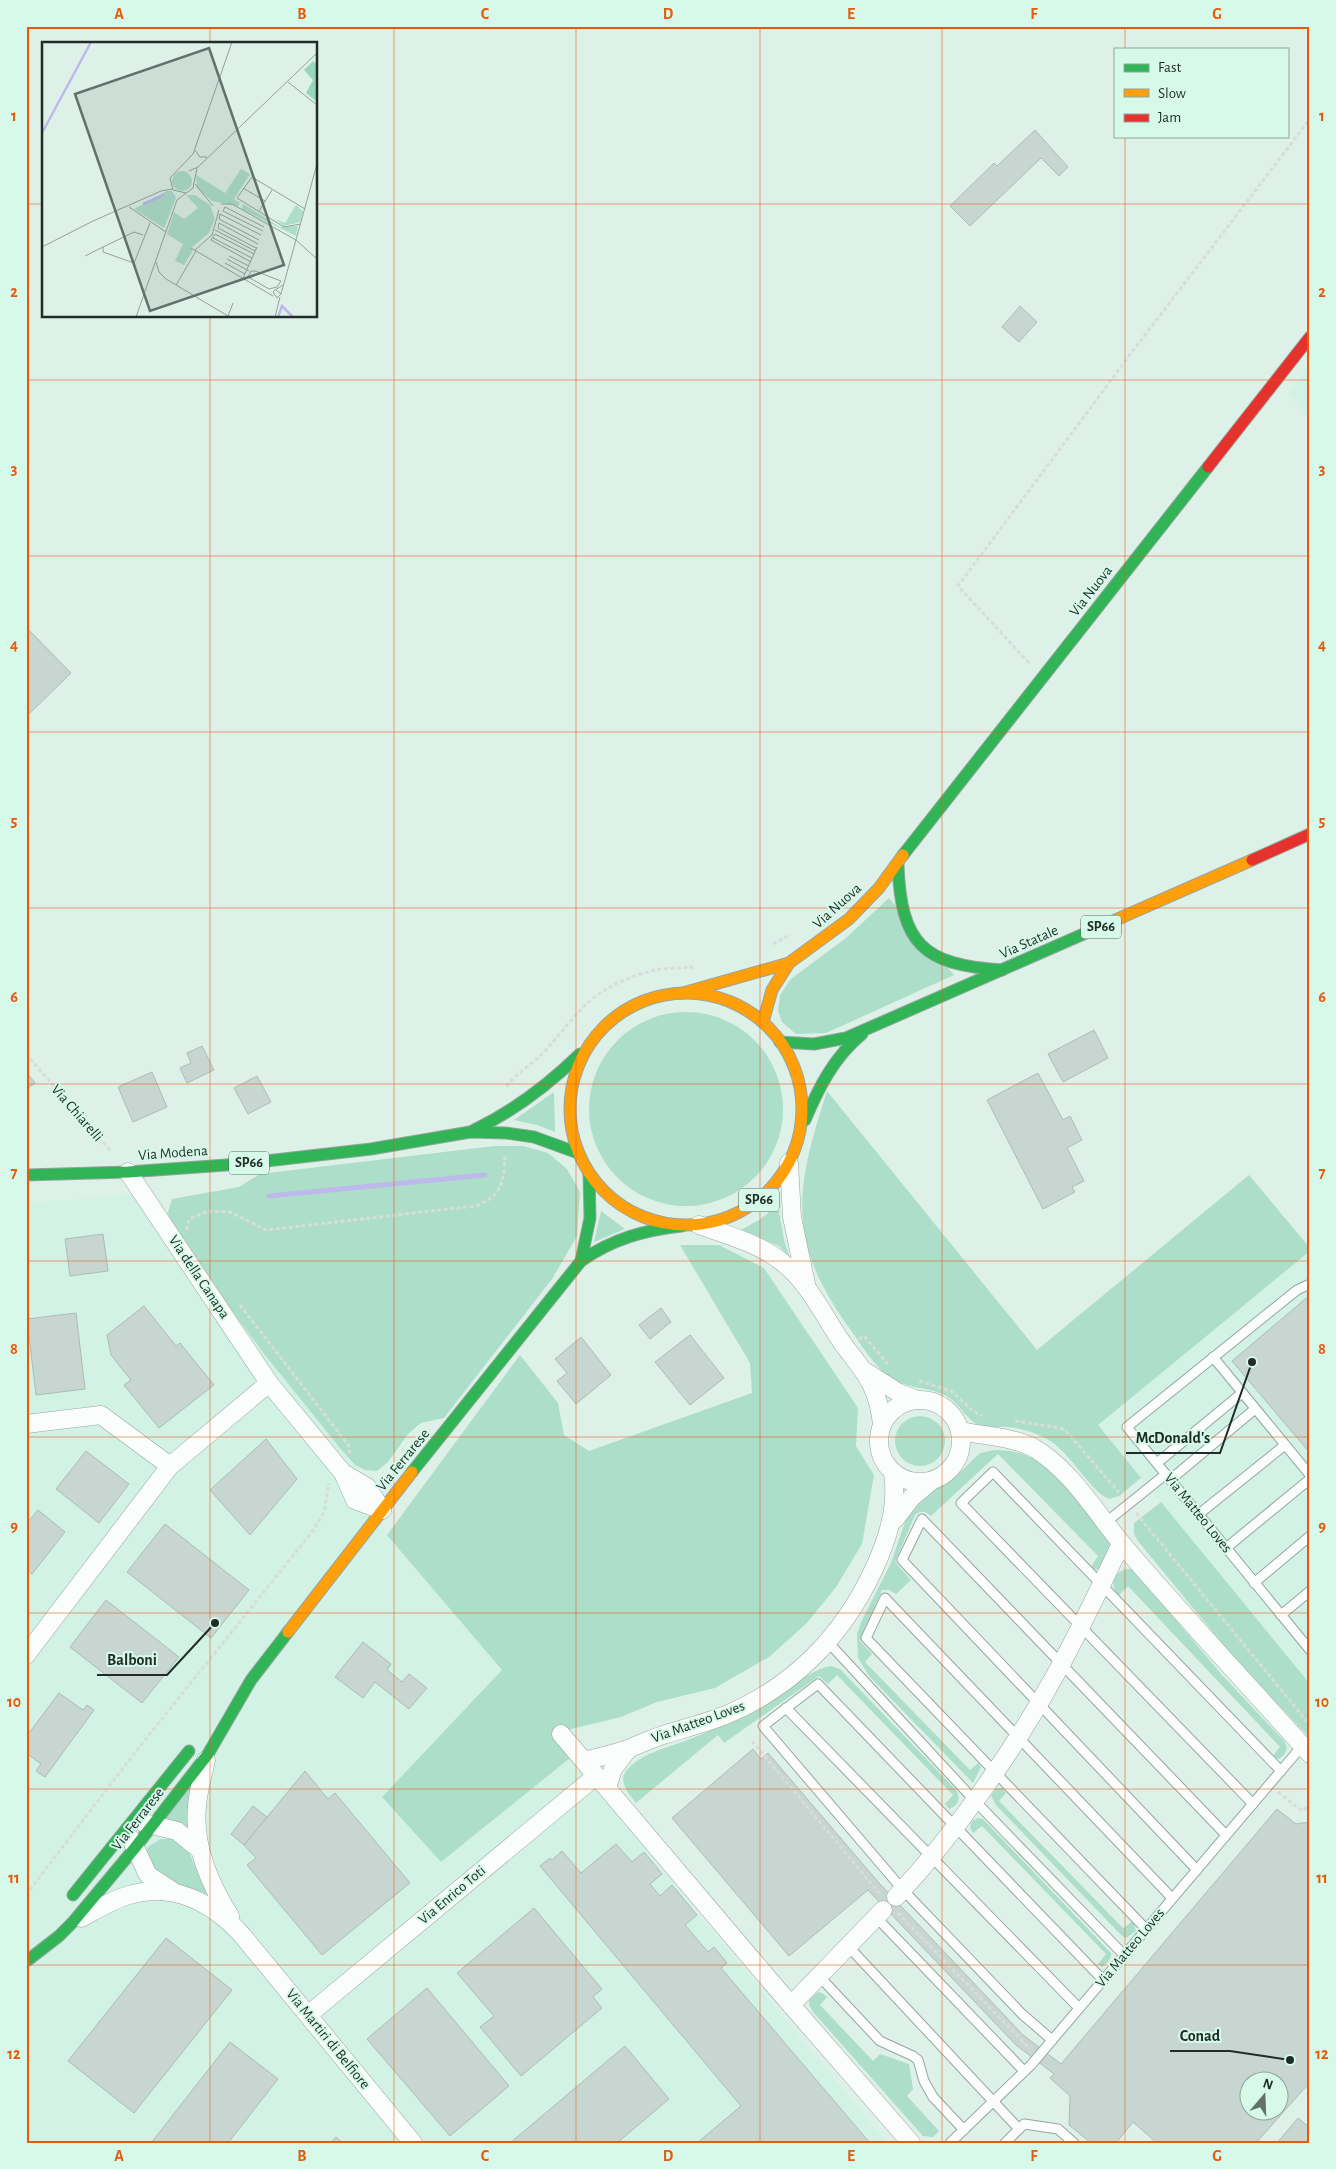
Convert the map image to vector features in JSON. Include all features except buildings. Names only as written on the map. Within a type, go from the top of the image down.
[{"type":"main road","name":"Via Nuova","points":[[763,1022],[765,1007],[779,975],[789,963],[822,941],[853,915],[879,888],[940,807],[1310,337]]},
{"type":"main road","name":"Via Statale","points":[[780,1042],[814,1044],[846,1038],[1310,834]]},
{"type":"main road","points":[[898,865],[899,900],[907,924],[919,944],[928,953],[949,964],[977,970],[1002,970]]},
{"type":"main road","name":"Via Nuova","points":[[683,993],[789,963]]},
{"type":"main road","name":"Via Modena","points":[[683,993],[714,996],[732,1002],[763,1022],[780,1042],[790,1058],[799,1083],[802,1117],[801,1130],[789,1163],[776,1183],[745,1210],[717,1222],[691,1225],[654,1221],[628,1210],[600,1188],[589,1174],[578,1153],[570,1128],[570,1094],[578,1063],[598,1032],[616,1015],[634,1005],[652,998],[683,993]]},
{"type":"main road","name":"Via Statale","points":[[801,1130],[822,1080],[831,1064],[843,1050],[870,1028]]},
{"type":"main road","name":"Via Modena","points":[[470,1132],[507,1114],[545,1087],[587,1047]]},
{"type":"main road","name":"Via Modena","points":[[26,1175],[128,1172],[240,1164],[371,1149],[470,1132],[506,1133],[534,1137],[578,1153]]},
{"type":"main road","name":"Via Ferrarese","points":[[581,1261],[590,1228],[592,1211],[589,1174]]},
{"type":"main road","name":"Via Ferrarese","points":[[27,1962],[73,1922],[153,1825],[208,1754],[251,1680],[382,1510],[581,1261],[594,1251],[644,1230],[691,1225]]},
{"type":"main road","name":"Via Ferrarese","points":[[220,1710],[231,1696],[251,1680]]},
{"type":"main road","name":"Via Ferrarese","points":[[67,1904],[198,1738]]},
{"type":"main road","name":"Via Ferrarese","points":[[27,1962],[44,1935]]},
{"type":"street","name":"Via Matteo Loves","points":[[789,1163],[792,1217],[807,1286]]},
{"type":"street","name":"Via della Canapa","points":[[128,1172],[269,1383],[340,1471],[355,1500],[382,1510]]},
{"type":"street","name":"Via Matteo Loves","points":[[584,1762],[727,1715],[761,1698],[801,1668],[828,1642],[866,1587],[889,1528],[896,1500],[893,1472],[886,1464],[879,1445],[882,1424],[877,1398],[863,1370],[839,1338],[807,1286],[781,1260],[763,1250],[742,1240],[691,1225]]},
{"type":"street","name":"Via Matteo Loves","points":[[863,1370],[899,1393],[916,1400],[928,1400],[939,1404],[953,1416],[961,1431],[1017,1441],[1034,1448],[1063,1470],[1122,1544],[1205,1641],[1306,1750]]},
{"type":"street","points":[[26,1655],[170,1466],[269,1383]]},
{"type":"street","points":[[882,1424],[896,1408],[906,1402],[916,1400]]},
{"type":"street","points":[[26,1424],[101,1415],[170,1466]]},
{"type":"street","points":[[959,1456],[962,1444],[961,1431]]},
{"type":"street","name":"Via Matteo Loves","points":[[889,1528],[912,1496],[931,1481],[948,1472],[959,1456],[973,1448],[1002,1439]]},
{"type":"street","points":[[893,1472],[904,1479],[918,1482],[931,1481]]},
{"type":"street","points":[[791,2004],[889,1904],[975,1801],[1061,1664],[1122,1544]]},
{"type":"street","points":[[561,1734],[911,2143]]},
{"type":"street","name":"Via Matteo Loves","points":[[602,1782],[628,1749]]},
{"type":"street","name":"Via Martiri di Belfiore","points":[[208,1754],[197,1803],[196,1825],[199,1848],[216,1894],[242,1935]]},
{"type":"street","name":"Via Enrico Toti","points":[[308,2015],[602,1782]]},
{"type":"street","points":[[130,1826],[144,1823],[177,1831],[199,1848]]},
{"type":"street","name":"Via Martiri di Belfiore","points":[[130,1826],[131,1843],[148,1874],[178,1895]]},
{"type":"street","name":"Via Martiri di Belfiore","points":[[73,1922],[130,1895],[159,1892],[197,1900],[219,1912],[242,1935],[413,2143]]},
{"type":"lane","name":"Via Matteo Loves","points":[[1310,1284],[1297,1290],[1127,1427],[1310,1650]]},
{"type":"lane","points":[[1213,1357],[1310,1475]]},
{"type":"lane","points":[[1157,1463],[1242,1393]]},
{"type":"lane","points":[[1105,1523],[1255,1409]]},
{"type":"lane","points":[[1199,1514],[1285,1445]]},
{"type":"lane","points":[[1252,1804],[961,1503],[993,1472],[1281,1772]]},
{"type":"lane","points":[[1226,1548],[1310,1479]]},
{"type":"lane","points":[[1197,1870],[902,1560],[922,1519],[1226,1836]]},
{"type":"lane","points":[[1254,1582],[1310,1536]]},
{"type":"lane","points":[[1281,1615],[1310,1591]]},
{"type":"lane","points":[[1146,1929],[866,1638],[885,1598],[1172,1898]]},
{"type":"lane","points":[[828,1642],[975,1801],[1124,1955]]},
{"type":"lane","points":[[1024,2072],[889,1904],[763,1726],[818,1684],[1103,1980]]},
{"type":"lane","points":[[786,1708],[1079,2008]]},
{"type":"lane","name":"Via Matteo Loves","points":[[950,2143],[1024,2072],[1252,1804],[1281,1772],[1306,1750]]},
{"type":"lane","points":[[889,1904],[1052,2040]]},
{"type":"lane","points":[[848,1946],[1019,2129]]},
{"type":"lane","points":[[819,1976],[880,2041],[913,2056],[920,2066],[924,2081],[933,2097],[964,2130]]},
{"type":"lane","points":[[1005,2143],[1024,2124],[1058,2129],[1074,2143]]},
{"type":"path","points":[[1032,667],[958,586],[1132,352],[1310,119]]},
{"type":"path","points":[[765,949],[796,931]]},
{"type":"path","points":[[507,1114],[508,1082],[530,1066],[556,1041],[595,996],[652,971],[701,966]]},
{"type":"path","name":"Via Chiarelli","points":[[26,1054],[128,1172]]},
{"type":"path","points":[[186,1235],[189,1219],[208,1211],[230,1212],[266,1230],[475,1206],[495,1195],[502,1185],[506,1133]]},
{"type":"path","points":[[26,1894],[133,1755],[312,1532],[324,1512],[340,1471],[351,1452],[349,1446],[234,1298]]},
{"type":"path","points":[[752,1741],[889,1904],[1024,2044]]},
{"type":"path","points":[[1269,1785],[1302,1811],[1310,1804]]},
{"type":"shaded area","points":[[1310,364],[1310,420],[1288,393]]},
{"type":"shaded area","points":[[889,898],[954,975],[826,1033],[796,1034],[782,1022],[778,1011],[780,995],[791,979],[846,938]]},
{"type":"shaded area","points":[[696,1012],[705,1013],[732,1023],[755,1040],[767,1055],[776,1072],[782,1090],[782,1128],[776,1146],[767,1163],[755,1178],[740,1190],[723,1199],[705,1205],[676,1206],[667,1205],[640,1195],[624,1184],[611,1171],[600,1155],[590,1128],[589,1099],[590,1090],[600,1063],[611,1047],[624,1034],[640,1023],[667,1013]]},
{"type":"shaded area","points":[[827,1091],[1037,1350],[1249,1175],[1310,1248],[1310,1251],[1098,1425],[1141,1478],[1119,1496],[1109,1499],[1102,1495],[1064,1453],[1047,1439],[1017,1428],[992,1428],[978,1425],[948,1397],[934,1391],[898,1382],[891,1378],[874,1362],[859,1342],[829,1298],[815,1269],[806,1241],[802,1214],[803,1187],[808,1158]]},
{"type":"shaded area","points":[[554,1092],[555,1132],[537,1125],[514,1120]]},
{"type":"shaded area","points":[[494,1146],[523,1146],[548,1153],[567,1169],[580,1192],[577,1236],[552,1279],[444,1418],[421,1423],[408,1434],[388,1462],[377,1471],[365,1470],[355,1465],[340,1448],[265,1355],[214,1287],[171,1221],[168,1212],[172,1199],[239,1187],[260,1174]]},
{"type":"shaded area","points":[[153,1193],[355,1465],[387,1535],[502,1670],[382,1797],[441,1862],[570,1758],[887,2143],[26,2143],[26,1203]]},
{"type":"shaded area","points":[[778,1205],[784,1240],[789,1256],[779,1246],[741,1230],[759,1220]]},
{"type":"shaded area","points":[[601,1211],[625,1229],[594,1242]]},
{"type":"shaded area","points":[[680,1245],[719,1245],[764,1268],[858,1408],[856,1446],[874,1475],[862,1544],[836,1587],[807,1623],[769,1657],[715,1688],[657,1702],[621,1717],[558,1732],[570,1758],[441,1862],[382,1797],[502,1670],[387,1535],[520,1355],[558,1403],[564,1435],[589,1451],[752,1393],[750,1363]]},
{"type":"shaded area","points":[[1310,1251],[1310,1684],[1097,1425]]},
{"type":"shaded area","points":[[920,1416],[934,1420],[941,1427],[945,1441],[941,1455],[934,1462],[920,1466],[906,1462],[899,1455],[895,1441],[899,1427],[906,1420]]},
{"type":"shaded area","points":[[995,1450],[1009,1451],[1033,1458],[1051,1471],[1113,1545],[1101,1567],[1096,1570],[1091,1567],[1098,1556],[998,1454],[931,1516],[923,1512],[915,1515],[895,1562],[911,1580],[896,1594],[889,1590],[882,1590],[860,1641],[872,1654],[865,1662],[970,1770],[978,1763],[981,1767],[973,1783],[870,1677],[858,1658],[857,1634],[861,1622],[891,1563],[908,1513],[933,1488],[954,1478],[980,1453]]},
{"type":"shaded area","points":[[1161,1502],[1310,1684],[1310,1738],[1235,1659],[1138,1541],[1134,1534],[1134,1523]]},
{"type":"shaded area","points":[[1125,1569],[1132,1569],[1138,1575],[1222,1675],[1285,1742],[1287,1749],[1284,1755],[1279,1759],[1273,1756],[1280,1747],[1128,1586],[1118,1596],[1113,1584],[1114,1580],[1117,1574]]},
{"type":"shaded area","points":[[831,1666],[840,1669],[956,1790],[959,1798],[955,1805],[949,1809],[945,1804],[953,1795],[837,1675],[828,1684],[819,1676],[724,1743],[718,1735],[636,1803],[627,1792],[623,1779],[624,1774],[632,1764],[654,1752],[745,1716],[800,1680]]},
{"type":"shaded area","points":[[190,1786],[191,1832],[166,1818]]},
{"type":"shaded area","points":[[996,1788],[1002,1788],[1006,1793],[999,1801],[1123,1928],[1133,1921],[1136,1931],[1126,1938],[1122,1936],[996,1805],[991,1796]]},
{"type":"shaded area","points":[[978,1818],[983,1819],[1111,1953],[1110,1959],[1106,1964],[1102,1967],[1098,1964],[1106,1954],[982,1826],[973,1833],[970,1827],[972,1821]]},
{"type":"shaded area","points":[[161,1839],[174,1839],[187,1848],[207,1894],[156,1878],[144,1860],[148,1847]]},
{"type":"shaded area","points":[[818,1992],[827,1997],[820,2005],[873,2061],[880,2054],[909,2064],[913,2089],[907,2096],[939,2131],[933,2137],[923,2136],[813,2012],[809,2005],[809,2000]]},
{"type":"waterway","points":[[269,1196],[485,1175]]},
{"type":"traffic: fast","points":[[903,855],[1208,467]]},
{"type":"traffic: fast","points":[[898,865],[904,914],[911,932],[922,945],[935,955],[953,963],[1002,970]]},
{"type":"traffic: fast","points":[[780,1042],[814,1044],[846,1038],[1111,922]]},
{"type":"traffic: fast","points":[[805,1120],[828,1073],[843,1052],[862,1034]]},
{"type":"traffic: fast","points":[[474,1130],[489,1123],[530,1096],[580,1054]]},
{"type":"traffic: fast","points":[[26,1175],[128,1172],[240,1164],[371,1149],[470,1132],[506,1133],[534,1137],[578,1153]]},
{"type":"traffic: fast","points":[[581,1261],[590,1218],[589,1174]]},
{"type":"traffic: fast","points":[[412,1472],[581,1261],[617,1241],[642,1233],[682,1226]]},
{"type":"traffic: fast","points":[[28,1960],[59,1936],[73,1922],[134,1849],[208,1754],[251,1680],[288,1632]]},
{"type":"traffic: fast","points":[[73,1895],[189,1751]]},
{"type":"traffic: slow","points":[[683,993],[789,963],[849,919],[879,888],[903,855]]},
{"type":"traffic: slow","points":[[1111,922],[1252,860]]},
{"type":"traffic: slow","points":[[763,1022],[772,990],[789,963]]},
{"type":"traffic: slow","points":[[675,993],[697,993],[720,998],[741,1006],[760,1019],[776,1035],[789,1054],[797,1075],[802,1098],[802,1109],[800,1132],[789,1164],[776,1183],[760,1199],[741,1212],[720,1220],[697,1225],[675,1225],[652,1220],[631,1212],[612,1199],[596,1183],[583,1164],[575,1143],[570,1120],[570,1098],[575,1075],[583,1054],[596,1035],[612,1019],[631,1006],[652,998],[675,993]]},
{"type":"traffic: slow","points":[[288,1632],[412,1472]]},
{"type":"traffic: jam","points":[[1208,467],[1310,337]]},
{"type":"traffic: jam","points":[[1252,860],[1310,834]]},
{"type":"place","name":"McDonald's","points":[[1252,1362]]},
{"type":"place","name":"Balboni","points":[[215,1623]]},
{"type":"place","name":"Conad","points":[[1290,2060]]}]
